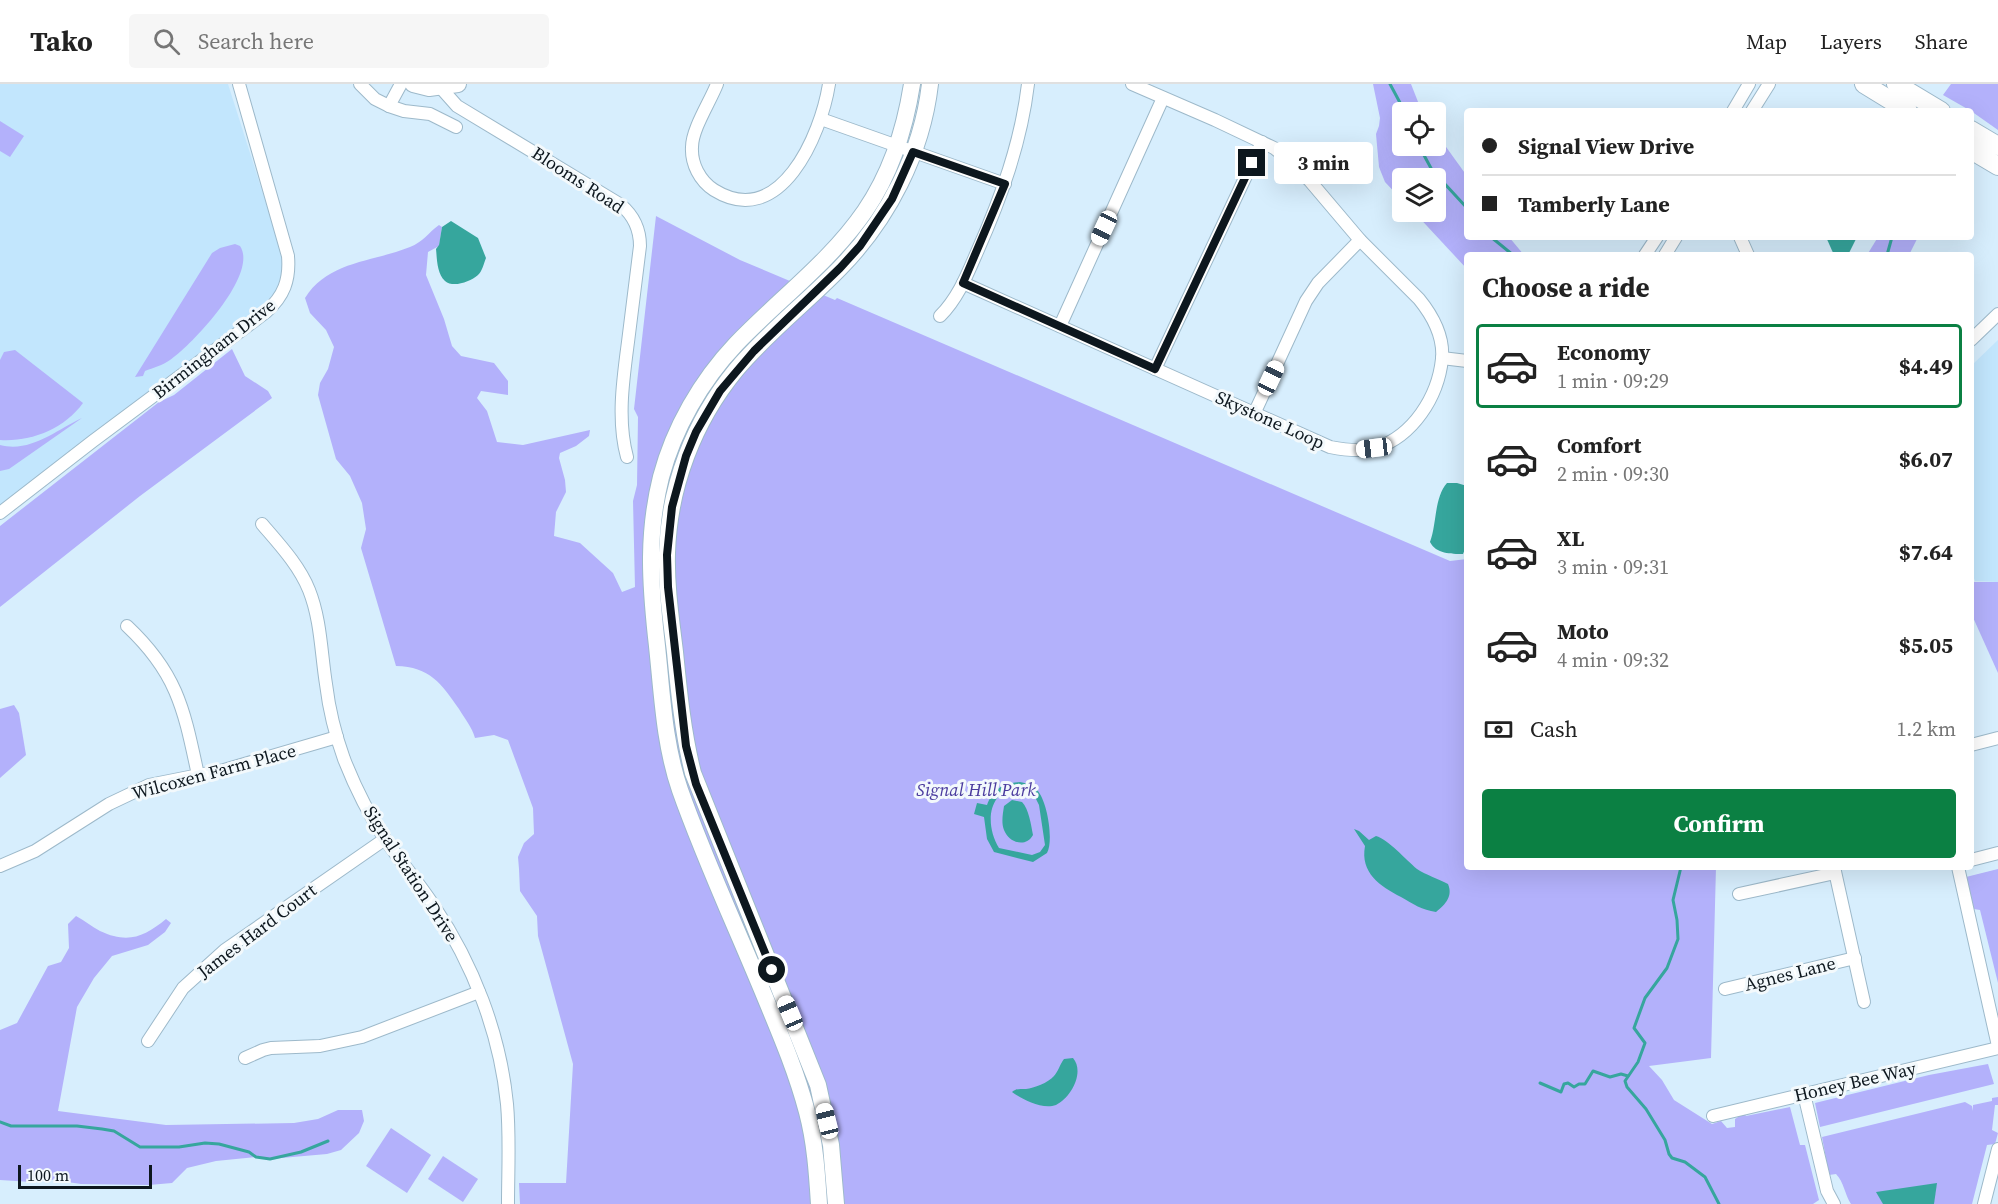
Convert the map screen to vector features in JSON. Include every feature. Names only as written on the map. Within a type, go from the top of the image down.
[{"type":"highway","points":[[1864,84],[1903,108]]},
{"type":"highway","points":[[1896,84],[1936,108]]},
{"type":"highway","points":[[1974,132],[1998,146]]},
{"type":"highway","points":[[1974,152],[1998,166]]},
{"type":"main road","points":[[413,84],[429,88],[458,84]]},
{"type":"main road","points":[[836,1204],[831,1145],[818,1085],[693,773],[682,723],[668,587],[668,533],[678,481],[689,448],[708,409],[720,391],[748,357],[860,246],[892,199],[905,149],[906,118],[912,84]]},
{"type":"main road","points":[[819,1204],[813,1138],[800,1084],[687,806],[672,762],[650,583],[651,535],[654,508],[670,451],[698,394],[736,344],[830,254],[848,233],[905,149],[925,111],[930,84]]},
{"type":"street","name":"Birmingham Drive","points":[[0,513],[267,312],[282,294],[288,279],[288,256],[240,84]]},
{"type":"street","points":[[360,84],[375,99],[389,106],[404,111],[430,114],[456,127]]},
{"type":"street","points":[[389,106],[401,84]]},
{"type":"street","points":[[717,84],[692,139],[696,170],[702,179],[724,195],[745,201],[764,197],[792,173],[821,119],[829,84]]},
{"type":"street","points":[[940,316],[955,299],[963,283],[1005,184],[1020,131],[1028,84]]},
{"type":"street","name":"Skystone Loop","points":[[963,283],[1330,447],[1345,450],[1374,448],[1399,437],[1411,427],[1422,414],[1431,397],[1442,358],[1437,328],[1427,309],[1360,240],[1288,159],[1262,142],[1132,84]]},
{"type":"street","points":[[1735,108],[1749,84]]},
{"type":"street","points":[[1754,108],[1769,84]]},
{"type":"street","name":"Blooms Road","points":[[441,88],[457,106],[621,205],[634,219],[638,228],[640,246],[625,366],[621,420],[622,440],[627,457]]},
{"type":"street","points":[[1060,327],[1163,98]]},
{"type":"street","points":[[821,119],[1005,184]]},
{"type":"street","points":[[1155,369],[1262,142]]},
{"type":"street","points":[[1254,414],[1306,301],[1318,283],[1360,240]]},
{"type":"street","points":[[1974,337],[1998,314]]},
{"type":"street","points":[[1442,358],[1464,361]]},
{"type":"street","name":"Signal Station Drive","points":[[262,524],[301,573],[314,605],[330,713],[357,789],[385,839],[451,933],[479,992],[498,1050],[503,1077],[508,1125],[508,1204]]},
{"type":"street","points":[[127,626],[156,655],[175,688],[185,716],[198,776]]},
{"type":"street","name":"Wilcoxen Farm Place","points":[[0,866],[35,851],[88,816],[149,785],[250,764],[337,737]]},
{"type":"street","points":[[1974,744],[1998,738]]},
{"type":"street","name":"James Hard Court","points":[[148,1041],[183,988],[205,966],[234,943],[385,839]]},
{"type":"street","points":[[1974,859],[1998,853]]},
{"type":"street","points":[[1739,894],[1835,870],[1864,1002]]},
{"type":"street","points":[[1959,870],[1998,1047]]},
{"type":"street","name":"Agnes Lane","points":[[1725,989],[1855,958]]},
{"type":"street","points":[[245,1058],[262,1050],[320,1046],[362,1037],[479,992]]},
{"type":"street","name":"Honey Bee Way","points":[[1713,1116],[1998,1047]]},
{"type":"street","points":[[1804,1094],[1827,1191],[1834,1204]]},
{"type":"street","points":[[1984,1204],[1998,1149]]},
{"type":"shaded area","points":[[0,84],[228,84],[279,244],[284,264],[284,276],[273,300],[0,506]]},
{"type":"shaded area","points":[[451,221],[478,238],[486,258],[478,275],[471,280],[457,284],[448,283],[442,278],[436,249],[439,245],[442,227]]},
{"type":"shaded area","points":[[1827,240],[1856,240],[1850,252],[1833,252]]},
{"type":"shaded area","points":[[1998,340],[1998,582],[1975,581],[1974,578],[1974,363]]},
{"type":"shaded area","points":[[1447,483],[1464,485],[1463,554],[1440,551],[1430,542],[1443,489]]},
{"type":"shaded area","points":[[1020,782],[1035,788],[1044,802],[1050,830],[1049,847],[1047,853],[1033,862],[994,852],[987,839],[984,817],[974,814],[977,803],[987,805],[999,788]],"holes":[[[1019,788],[1031,793],[1039,805],[1045,845],[1040,852],[1032,855],[999,848],[991,819],[995,802],[1008,790]]]},
{"type":"shaded area","points":[[1012,800],[1022,802],[1028,813],[1033,835],[1026,842],[1014,841],[1004,830],[1002,821],[1004,806]]},
{"type":"shaded area","points":[[1354,829],[1369,840],[1376,836],[1381,838],[1417,869],[1448,884],[1450,892],[1446,903],[1436,912],[1426,910],[1379,883],[1369,871],[1364,855],[1365,846]]},
{"type":"shaded area","points":[[1073,1058],[1078,1070],[1077,1077],[1071,1091],[1062,1102],[1050,1106],[1039,1105],[1012,1092],[1045,1083],[1055,1074],[1064,1059]]},
{"type":"shaded area","points":[[1937,1183],[1934,1204],[1883,1204],[1876,1192]]},
{"type":"green space","points":[[1373,84],[1411,84],[1418,102],[1392,102],[1392,156],[1446,156],[1446,147],[1464,172],[1464,240],[1512,240],[1522,252],[1464,252],[1464,266],[1423,222],[1446,222],[1446,168],[1392,168],[1392,189],[1385,182],[1379,167],[1376,134],[1380,118]]},
{"type":"green space","points":[[1951,84],[1998,84],[1998,130],[1974,113],[1974,108],[1966,108],[1943,95]]},
{"type":"green space","points":[[0,121],[24,136],[10,157],[0,151]]},
{"type":"green space","name":"Signal Hill Park","points":[[656,216],[740,260],[835,300],[837,298],[1450,561],[1464,559],[1464,870],[1716,870],[1711,1058],[1649,1066],[1662,1080],[1674,1100],[1712,1124],[1721,1121],[1727,1128],[1735,1127],[1735,1119],[1744,1113],[1746,1116],[1790,1107],[1800,1145],[1805,1145],[1819,1200],[1813,1204],[520,1204],[519,1183],[566,1183],[573,1064],[538,936],[537,916],[520,891],[518,857],[524,843],[534,834],[533,808],[508,740],[494,735],[475,738],[459,709],[434,678],[418,669],[396,666],[361,548],[366,529],[362,503],[350,476],[336,459],[318,395],[320,383],[328,369],[334,347],[326,330],[310,313],[305,298],[315,286],[339,270],[415,245],[439,225],[442,227],[439,246],[428,252],[426,275],[452,346],[461,356],[494,363],[508,381],[508,395],[481,391],[477,398],[487,411],[497,442],[523,445],[590,430],[589,436],[576,446],[560,453],[566,492],[556,512],[554,536],[580,543],[613,573],[622,592],[635,587],[633,501],[637,485],[638,417],[634,409]]},
{"type":"green space","points":[[1876,240],[1916,240],[1910,252],[1869,252]]},
{"type":"green space","points":[[235,244],[240,246],[243,258],[240,274],[220,308],[207,325],[180,352],[170,360],[145,371],[143,376],[135,377],[212,253]]},
{"type":"green space","points":[[232,349],[245,376],[268,391],[272,398],[140,496],[0,607],[0,526],[159,402],[174,395]]},
{"type":"green space","points":[[15,350],[83,403],[66,420],[46,432],[23,439],[0,440],[0,360],[4,352]]},
{"type":"green space","points":[[82,418],[9,469],[0,471],[0,445],[11,447],[33,443]]},
{"type":"green space","points":[[1974,582],[1998,582],[1998,673],[1974,620]]},
{"type":"green space","points":[[14,705],[19,713],[26,755],[0,778],[0,709]]},
{"type":"green space","points":[[1998,869],[1998,983],[1980,910],[1974,909],[1966,877]]},
{"type":"green space","points":[[76,916],[100,931],[127,938],[143,934],[166,919],[171,923],[165,932],[148,945],[112,956],[94,978],[77,1007],[58,1111],[166,1125],[294,1123],[318,1119],[338,1110],[362,1110],[364,1121],[359,1133],[341,1150],[327,1154],[216,1161],[187,1168],[172,1183],[81,1184],[47,1179],[32,1182],[0,1180],[0,1030],[17,1023],[48,966],[61,962],[69,948],[68,924]]},
{"type":"green space","points":[[1988,1064],[1994,1084],[1820,1127],[1815,1103],[1929,1075]]},
{"type":"green space","points":[[1998,1097],[1992,1130],[1998,1133],[1995,1144],[1987,1145],[1972,1204],[1851,1204],[1839,1177],[1836,1174],[1829,1175],[1822,1137],[1965,1102],[1972,1106],[1973,1111],[1973,1105],[1992,1101],[1992,1098]]},
{"type":"green space","points":[[391,1128],[431,1155],[407,1193],[366,1166]]},
{"type":"green space","points":[[443,1156],[478,1179],[463,1202],[428,1179]]},
{"type":"waterway","points":[[1390,84],[1400,102]]},
{"type":"waterway","points":[[1424,156],[1432,170],[1464,205]]},
{"type":"waterway","points":[[1495,240],[1509,252]]},
{"type":"waterway","points":[[1888,252],[1891,240]]},
{"type":"waterway","points":[[1680,870],[1673,900],[1678,939],[1667,968],[1645,998],[1634,1028],[1645,1043],[1638,1062],[1625,1081],[1665,1140],[1672,1158],[1685,1162],[1705,1177],[1719,1204]]},
{"type":"waterway","points":[[1540,1083],[1561,1092],[1564,1084],[1568,1083],[1574,1087],[1585,1084],[1593,1071],[1610,1077],[1621,1074],[1628,1076]]},
{"type":"waterway","points":[[0,1122],[11,1126],[77,1126],[114,1131],[140,1147],[219,1144],[249,1152],[256,1157],[270,1159],[301,1152],[328,1141]]},
{"type":"route","points":[[772,970],[696,784],[682,723],[668,587],[668,533],[678,481],[686,456],[708,409],[736,370],[860,246],[892,199],[913,152],[1005,184],[963,283],[1155,369],[1252,163]]}]
